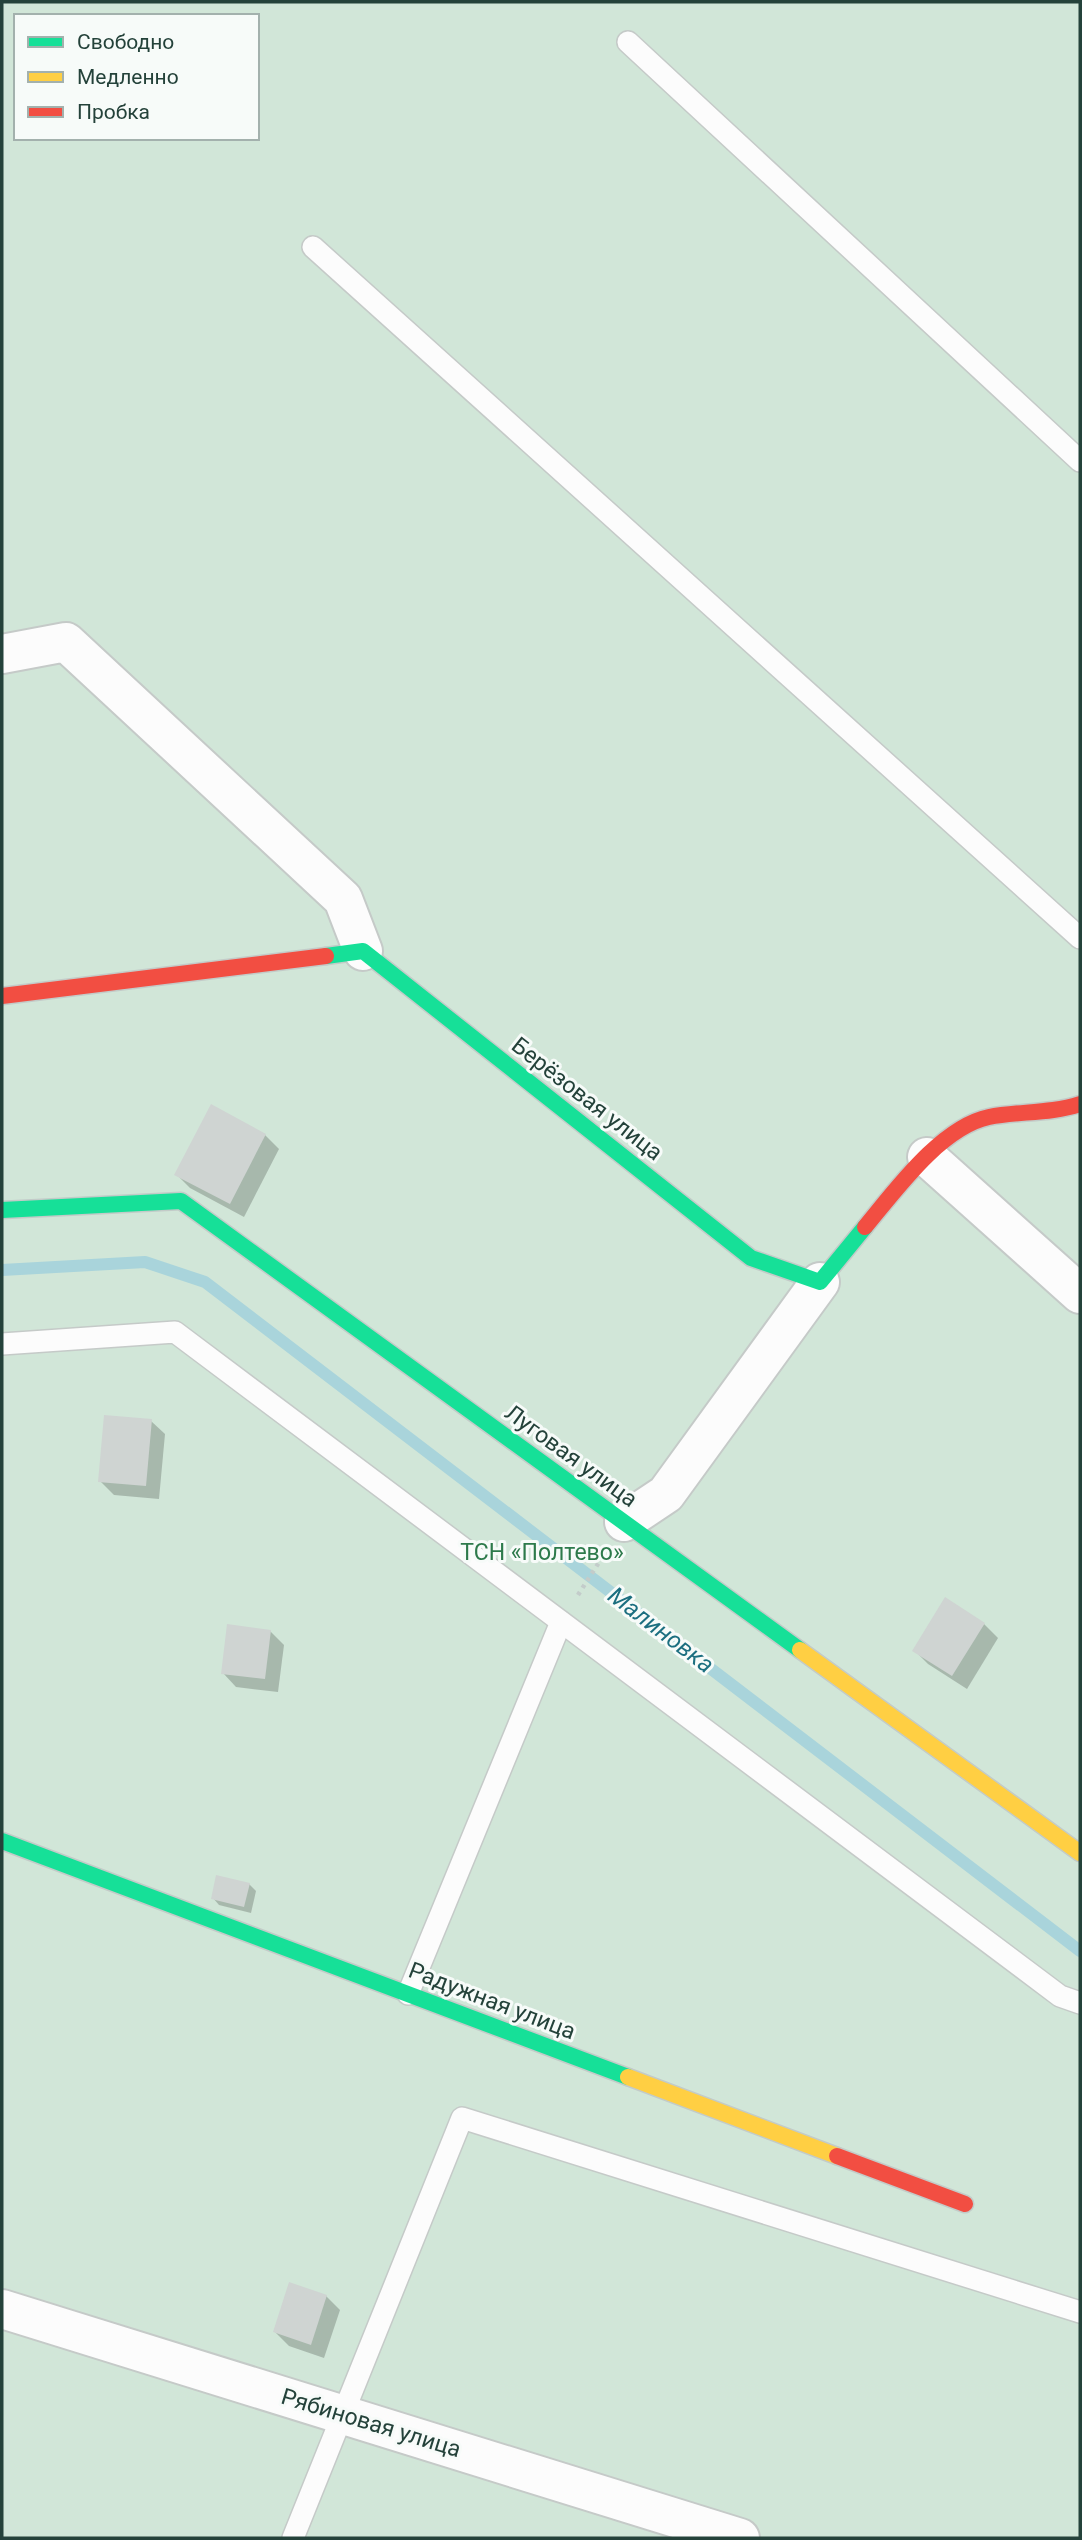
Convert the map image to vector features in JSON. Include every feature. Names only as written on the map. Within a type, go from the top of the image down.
[{"type":"street","points":[[2,654],[66,642],[343,899],[363,951],[2,996]]},
{"type":"street","name":"Берёзовая улица","points":[[363,951],[751,1258],[820,1282]]},
{"type":"street","points":[[624,1522],[666,1494],[820,1282],[927,1157],[973,1121],[1036,1114],[1080,1104]]},
{"type":"street","points":[[927,1157],[1080,1294]]},
{"type":"street","name":"Луговая улица","points":[[2,1210],[181,1200],[1080,1853]]},
{"type":"street","name":"Радужная улица","points":[[2,1842],[965,2204]]},
{"type":"street","name":"Рябиновая улица","points":[[2,2309],[740,2538]]},
{"type":"lane","points":[[628,42],[1080,461]]},
{"type":"lane","points":[[313,247],[1080,937]]},
{"type":"lane","points":[[2,1344],[175,1332],[1060,1996],[1080,2003]]},
{"type":"lane","points":[[408,1994],[561,1622]]},
{"type":"lane","points":[[293,2538],[462,2118],[1080,2312]]},
{"type":"path","points":[[561,1622],[624,1522]]},
{"type":"green space","name":"ТСН «Полтево»","points":[[2,2],[1080,2],[1080,2538],[2,2538]]},
{"type":"building","points":[[211,1104],[266,1134],[230,1204],[174,1175]]},
{"type":"building","points":[[104,1415],[152,1419],[146,1486],[98,1482]]},
{"type":"building","points":[[945,1597],[985,1623],[952,1676],[912,1651]]},
{"type":"building","points":[[227,1624],[271,1630],[265,1679],[221,1674]]},
{"type":"building","points":[[216,1875],[250,1883],[244,1907],[211,1899]]},
{"type":"building","points":[[289,2282],[327,2295],[311,2345],[273,2332]]},
{"type":"waterway","name":"Малиновка","points":[[2,1270],[145,1262],[205,1282],[1080,1951]]},
{"type":"traffic: fast","points":[[326,956],[363,951],[751,1258],[820,1282],[865,1227]]},
{"type":"traffic: fast","points":[[2,1210],[181,1201],[800,1650]]},
{"type":"traffic: fast","points":[[2,1841],[628,2077]]},
{"type":"traffic: slow","points":[[800,1650],[1080,1853]]},
{"type":"traffic: slow","points":[[628,2077],[837,2156]]},
{"type":"traffic: jam","points":[[2,996],[326,956]]},
{"type":"traffic: jam","points":[[865,1227],[920,1162],[954,1133],[971,1123],[989,1117],[1080,1104]]},
{"type":"traffic: jam","points":[[837,2156],[965,2204]]}]
